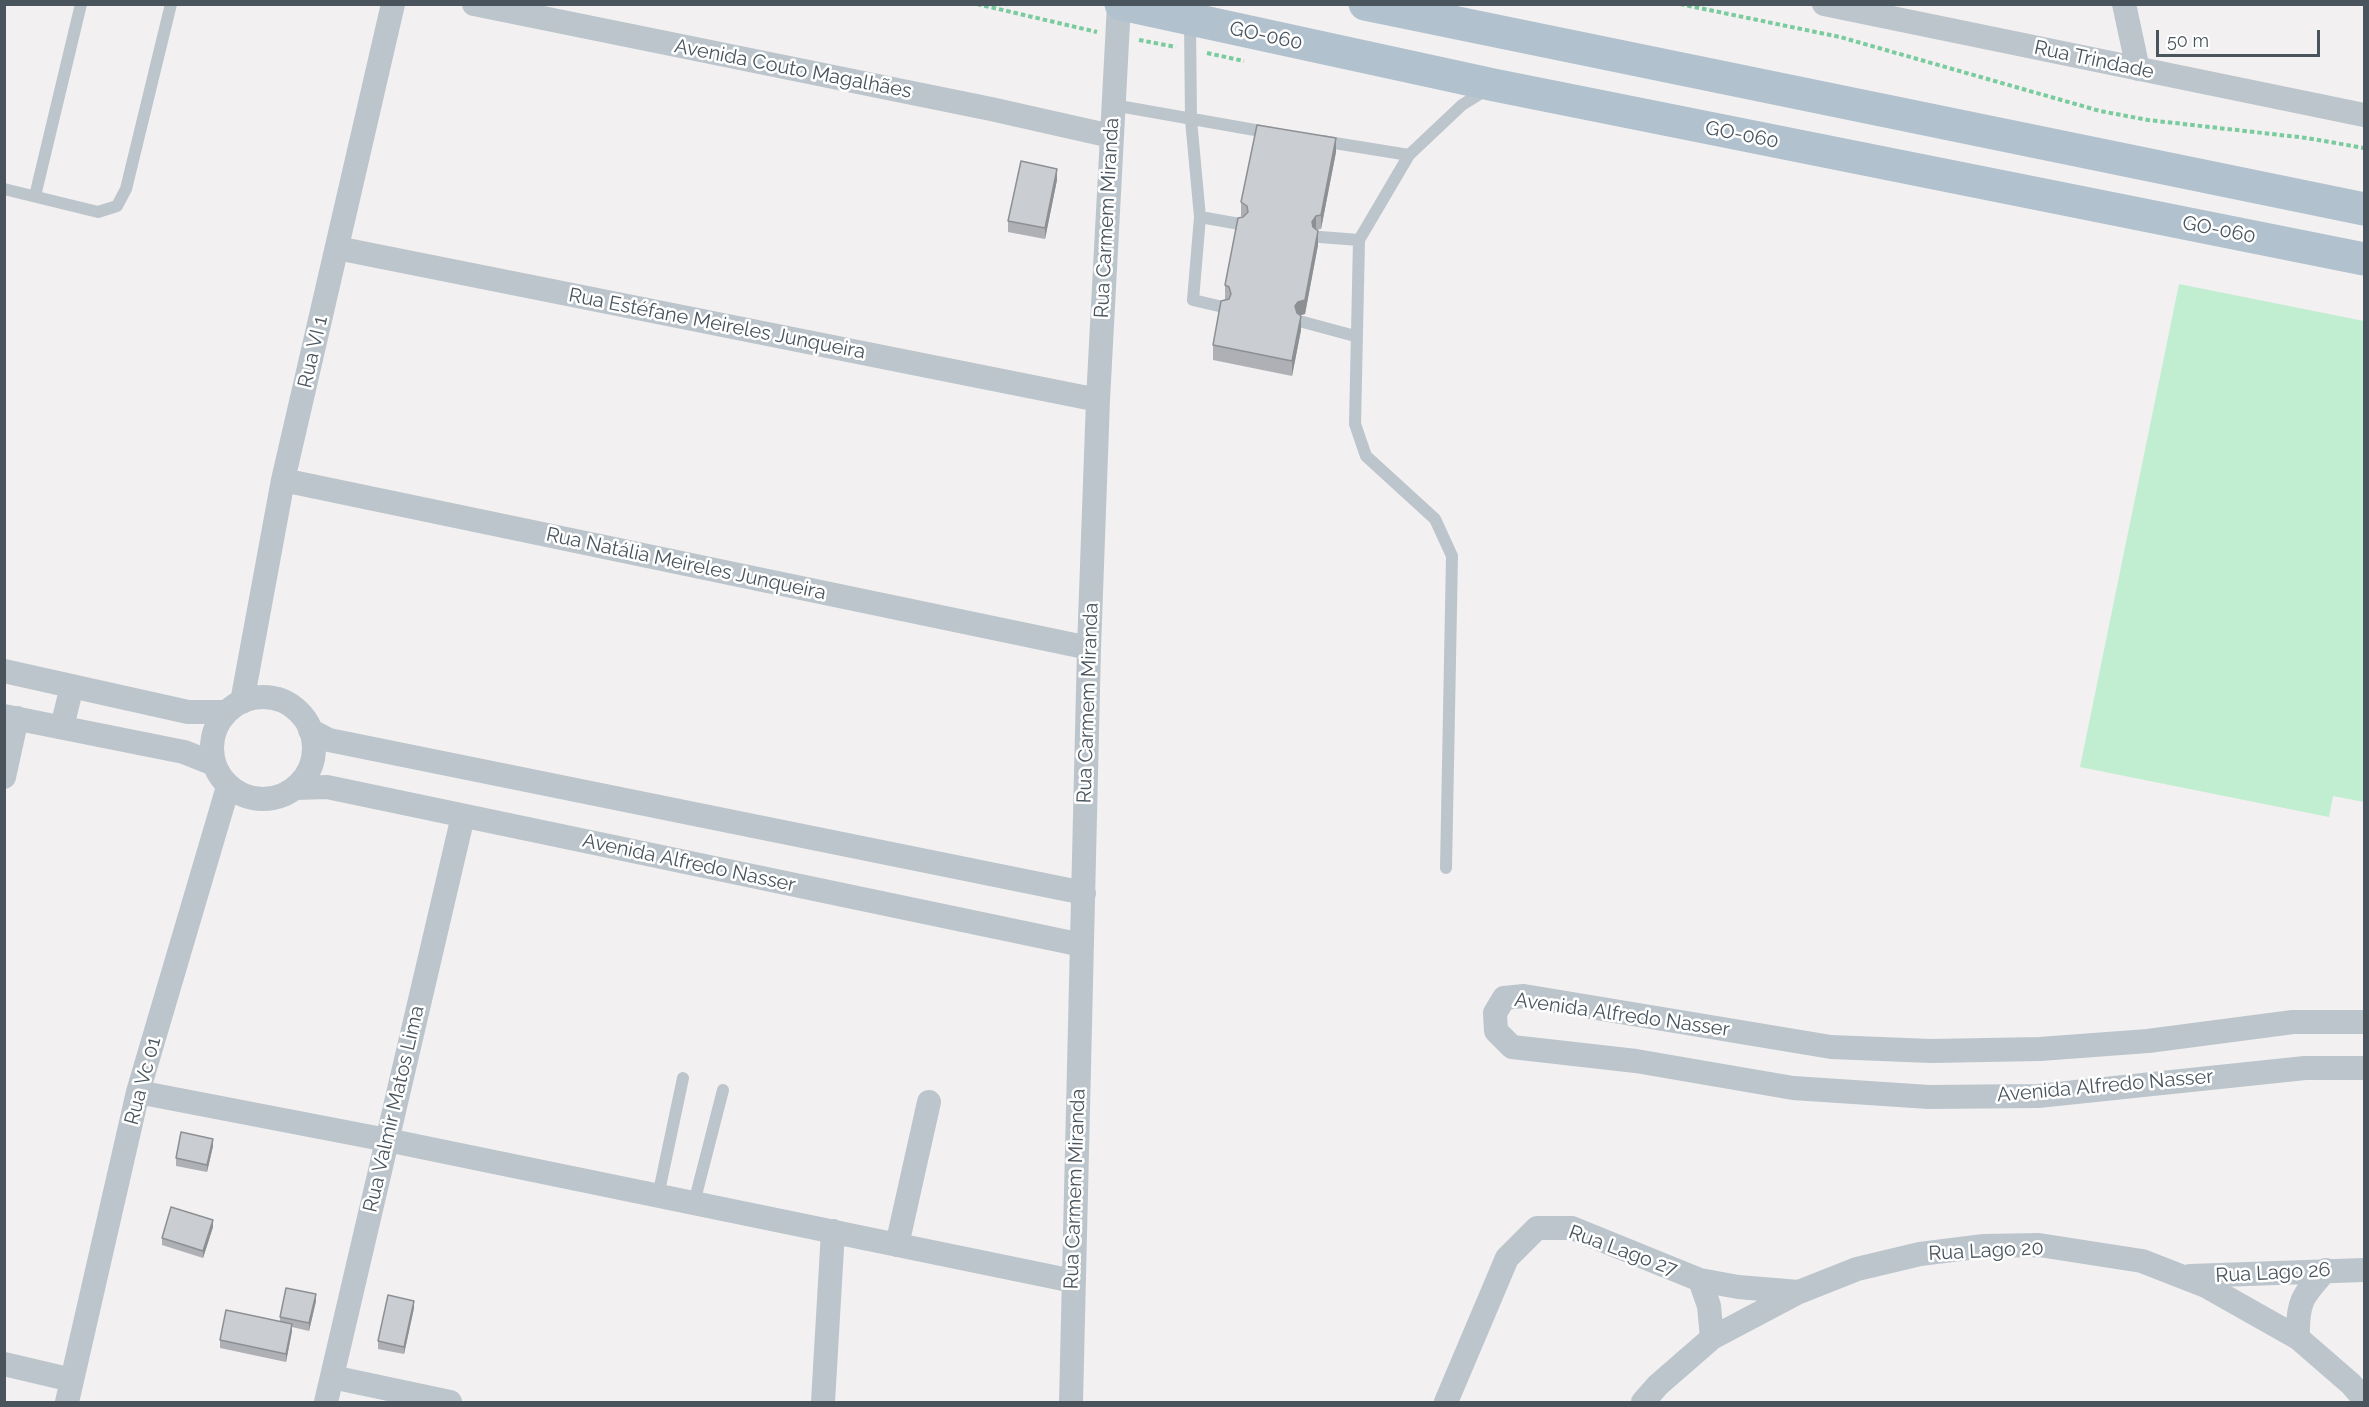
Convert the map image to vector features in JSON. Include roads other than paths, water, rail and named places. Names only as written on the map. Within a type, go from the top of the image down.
[{"type":"main road","name":"GO-060","points":[[1120,4],[1494,85],[2364,259]]},
{"type":"main road","points":[[1365,4],[2364,209]]},
{"type":"street","name":"Rua VI 1","points":[[234,707],[283,480],[393,4]]},
{"type":"street","name":"Avenida Couto Magalhães","points":[[474,4],[991,109],[1111,136]]},
{"type":"street","name":"Rua Carmem Miranda","points":[[1071,1402],[1089,648],[1098,400],[1120,4]]},
{"type":"street","name":"Rua Trindade","points":[[1824,4],[2364,115]]},
{"type":"street","points":[[2124,4],[2138,69]]},
{"type":"street","name":"Rua Estéfane Meireles Junqueira","points":[[337,248],[1098,400]]},
{"type":"street","name":"Rua Natália Meireles Junqueira","points":[[283,480],[1089,648]]},
{"type":"street","points":[[4,671],[188,712],[234,707],[253,698],[279,699],[292,706],[305,719],[315,751],[311,768],[296,788],[282,796],[264,800],[243,796],[228,787],[222,780],[214,764],[212,740],[218,723],[234,707]]},
{"type":"street","points":[[62,727],[72,686]]},
{"type":"street","points":[[4,777],[11,717],[184,752],[214,764]]},
{"type":"street","points":[[310,730],[329,740],[1083,893]]},
{"type":"street","name":"Rua Vc 01","points":[[69,1391],[138,1092],[228,787]]},
{"type":"street","name":"Avenida Alfredo Nasser","points":[[296,788],[327,787],[1082,945]]},
{"type":"street","name":"Rua Valmir Matos Lima","points":[[326,1402],[462,816]]},
{"type":"street","name":"Avenida Alfredo Nasser","points":[[2364,1022],[2293,1022],[2148,1041],[2040,1049],[1930,1051],[1831,1047],[1524,996],[1504,998],[1495,1013],[1496,1031],[1512,1047],[1636,1060],[1793,1088],[1929,1097],[2038,1096],[2305,1068],[2364,1068]]},
{"type":"street","points":[[138,1092],[387,1140],[1073,1281]]},
{"type":"street","points":[[897,1245],[929,1102]]},
{"type":"street","name":"Rua Lago 27","points":[[1446,1402],[1507,1258],[1537,1228],[1572,1228],[1700,1280],[1738,1287],[1799,1292]]},
{"type":"street","points":[[824,1402],[833,1232]]},
{"type":"street","name":"Rua Lago 20","points":[[1642,1402],[1712,1338],[1799,1292],[1857,1269],[1920,1254],[1984,1246],[2039,1245],[2142,1261],[2206,1286],[2298,1338],[2351,1384],[2364,1399]]},
{"type":"street","points":[[2298,1338],[2298,1312],[2306,1291],[2326,1270]]},
{"type":"street","name":"Rua Lago 26","points":[[2182,1277],[2364,1270]]},
{"type":"street","points":[[1700,1280],[1709,1306],[1712,1338]]},
{"type":"street","points":[[4,1364],[69,1391]]},
{"type":"street","points":[[332,1377],[450,1402]]},
{"type":"lane","points":[[35,196],[81,4]]},
{"type":"lane","points":[[4,189],[98,212],[117,206],[126,189],[171,4]]},
{"type":"lane","points":[[1190,20],[1191,120],[1200,217],[1193,300],[1223,307]]},
{"type":"lane","points":[[1446,868],[1452,556],[1436,519],[1366,456],[1355,424],[1355,336],[1359,240],[1409,155],[1462,105],[1494,85]]},
{"type":"lane","points":[[1113,105],[1283,135]]},
{"type":"lane","points":[[1306,139],[1409,155]]},
{"type":"lane","points":[[1200,217],[1240,224]]},
{"type":"lane","points":[[1320,237],[1359,240]]},
{"type":"lane","points":[[1303,322],[1355,336]]},
{"type":"lane","points":[[658,1196],[683,1078]]},
{"type":"lane","points":[[694,1203],[723,1090]]}]
